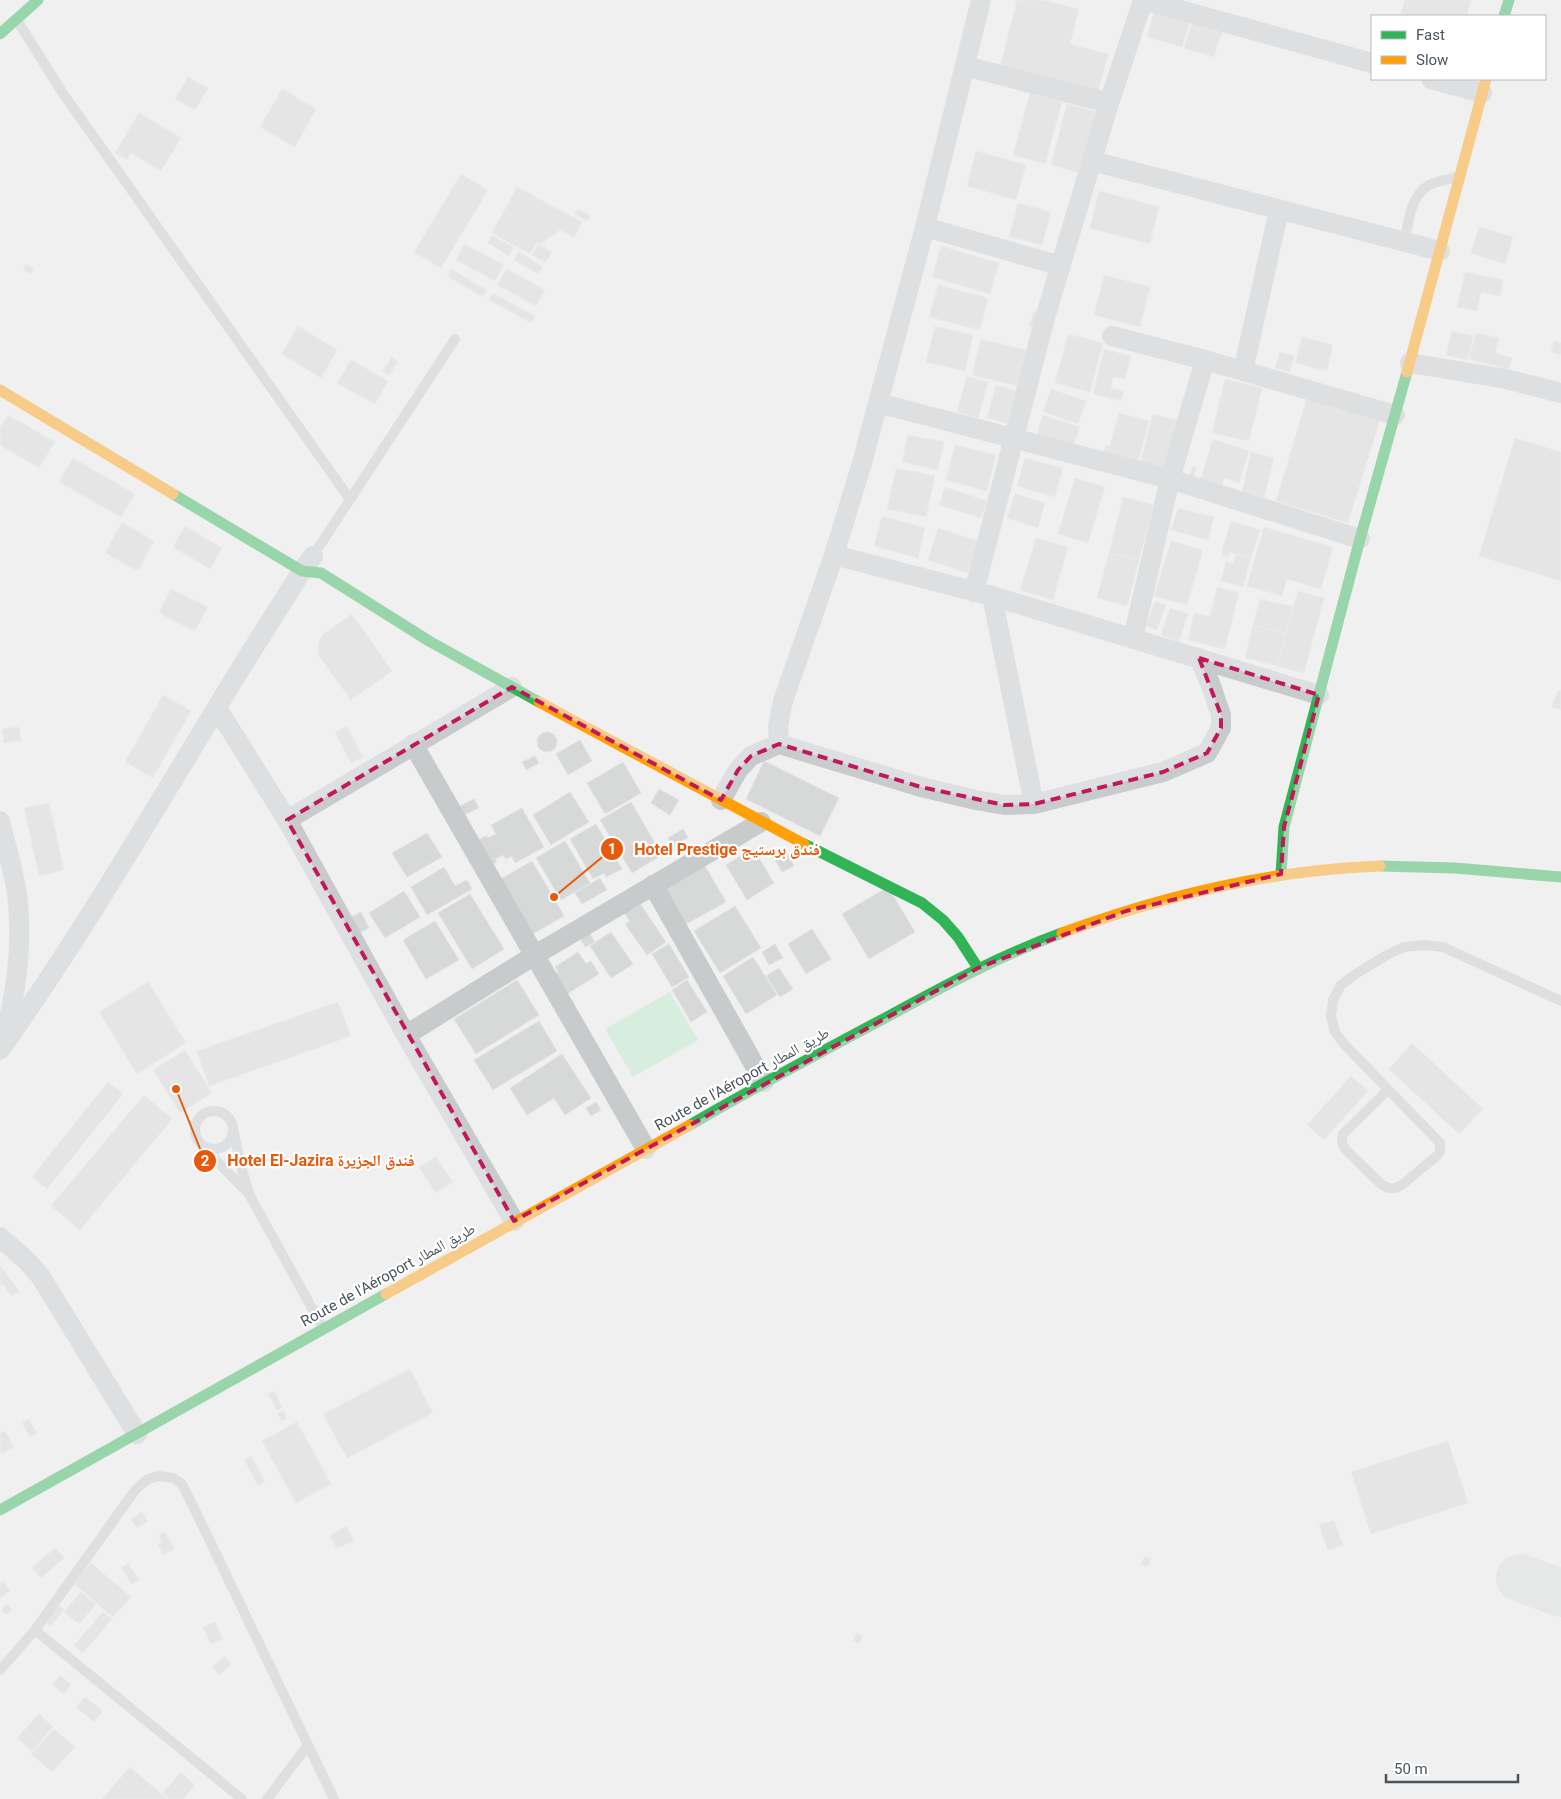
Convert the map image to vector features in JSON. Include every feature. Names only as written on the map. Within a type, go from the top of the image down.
[{"type":"main road","points":[[0,34],[38,0]]},
{"type":"main road","points":[[1504,15],[1509,0]]},
{"type":"main road","points":[[1281,874],[1284,827],[1360,539],[1396,415],[1484,86]]},
{"type":"main road","points":[[0,390],[307,564],[429,641],[761,822],[922,903],[943,920],[958,937],[978,968]]},
{"type":"main road","name":"Route de l'Aéroport طريق المطار","points":[[0,1510],[764,1082],[978,968],[1035,943],[1126,911],[1177,896],[1281,874],[1338,869],[1452,867],[1561,877]]},
{"type":"street","points":[[779,744],[778,726],[783,701],[834,556],[862,463],[925,227],[981,0]]},
{"type":"street","points":[[1034,804],[983,594],[1013,437],[1045,318],[1109,102],[1143,0],[1371,63]]},
{"type":"street","points":[[965,66],[1109,102]]},
{"type":"street","points":[[1439,80],[1484,86]]},
{"type":"street","points":[[1092,161],[1440,251]]},
{"type":"street","points":[[1243,371],[1279,210]]},
{"type":"street","points":[[925,227],[1061,266]]},
{"type":"street","points":[[1112,336],[1205,360],[1396,415]]},
{"type":"street","points":[[1133,638],[1170,479],[1205,360]]},
{"type":"street","points":[[1410,363],[1506,379],[1561,393]]},
{"type":"street","points":[[878,403],[1170,479],[1360,539]]},
{"type":"street","points":[[834,556],[983,594],[1319,695]]},
{"type":"street","points":[[0,1050],[69,949],[307,564]]},
{"type":"street","points":[[720,800],[738,770],[751,756],[779,744],[939,792],[1004,805],[1034,804],[1163,772],[1207,753],[1221,728],[1221,714],[1199,658]]},
{"type":"street","points":[[286,820],[512,687]]},
{"type":"street","points":[[217,708],[286,820],[406,1035],[514,1221]]},
{"type":"street","points":[[413,744],[646,1149]]},
{"type":"street","points":[[0,821],[18,903],[18,936],[17,970],[12,1003],[0,1046]]},
{"type":"street","points":[[406,1035],[536,955],[761,822]]},
{"type":"street","points":[[653,885],[764,1082]]},
{"type":"street","points":[[0,1237],[27,1261],[41,1277],[137,1434]]},
{"type":"lane","points":[[16,19],[62,92],[350,498]]},
{"type":"lane","points":[[1404,242],[1408,222],[1418,195],[1430,185],[1460,176]]},
{"type":"lane","points":[[307,564],[455,339]]},
{"type":"lane","points":[[1388,1090],[1343,1134],[1341,1140],[1346,1150],[1385,1188],[1392,1189],[1404,1184],[1438,1155],[1441,1147],[1438,1140],[1345,1045],[1335,1032],[1331,1016],[1333,1000],[1341,985],[1386,955],[1404,947],[1424,945],[1443,947],[1561,1001]]},
{"type":"lane","points":[[250,1196],[196,1139],[194,1128],[202,1114],[208,1111],[221,1112],[230,1120],[250,1196],[324,1329]]},
{"type":"lane","points":[[204,1147],[214,1150],[226,1145],[233,1135],[233,1128]]},
{"type":"lane","points":[[0,1670],[35,1630],[136,1490],[148,1479],[159,1476],[173,1478],[182,1484],[334,1799]]},
{"type":"lane","points":[[35,1630],[242,1799]]},
{"type":"lane","points":[[267,1799],[308,1745]]},
{"type":"highlighted area","points":[[1199,658],[1319,695],[1284,827],[1281,874],[1126,911],[978,968],[514,1221],[287,820],[512,687],[721,800],[738,770],[751,756],[779,744],[921,787],[1004,805],[1034,804],[1163,772],[1207,753],[1221,728],[1221,715]]},
{"type":"green space","points":[[670,992],[698,1040],[633,1077],[605,1029]]},
{"type":"building","points":[[1017,0],[1043,0],[1079,9],[1070,44],[1108,54],[1098,92],[1000,67]]},
{"type":"building","points":[[1405,0],[1471,0],[1467,15],[1400,15]]},
{"type":"building","points":[[1156,5],[1192,15],[1182,47],[1147,37]]},
{"type":"building","points":[[1194,16],[1224,25],[1214,57],[1184,48]]},
{"type":"building","points":[[188,77],[208,88],[195,110],[175,99]]},
{"type":"building","points":[[282,89],[316,109],[295,147],[260,127]]},
{"type":"building","points":[[1030,93],[1062,102],[1045,164],[1013,155]]},
{"type":"building","points":[[1067,104],[1097,112],[1080,173],[1051,165]]},
{"type":"building","points":[[139,113],[181,138],[161,171],[131,153],[127,160],[115,153]]},
{"type":"building","points":[[976,151],[1026,165],[1016,200],[967,186]]},
{"type":"building","points":[[461,174],[488,190],[441,268],[414,252]]},
{"type":"building","points":[[517,187],[582,222],[574,238],[560,230],[541,244],[537,242],[530,254],[492,233]]},
{"type":"building","points":[[1099,191],[1159,207],[1150,244],[1090,228]]},
{"type":"building","points":[[1018,203],[1051,212],[1042,245],[1009,237]]},
{"type":"building","points":[[578,209],[591,216],[588,221],[575,214]]},
{"type":"building","points":[[1479,227],[1513,237],[1505,264],[1471,253]]},
{"type":"building","points":[[492,235],[513,247],[509,256],[488,243]]},
{"type":"building","points":[[464,244],[504,265],[495,281],[456,260]]},
{"type":"building","points":[[538,244],[552,252],[546,262],[532,255]]},
{"type":"building","points":[[941,246],[999,263],[990,294],[932,277]]},
{"type":"building","points":[[519,252],[542,266],[538,274],[514,260]]},
{"type":"building","points":[[26,264],[34,268],[31,274],[23,270]]},
{"type":"building","points":[[451,269],[487,290],[483,297],[447,276]]},
{"type":"building","points":[[507,269],[545,290],[536,306],[497,285]]},
{"type":"building","points":[[1465,272],[1503,280],[1500,296],[1481,292],[1477,311],[1457,307]]},
{"type":"building","points":[[1104,275],[1150,287],[1140,327],[1094,315]]},
{"type":"building","points":[[938,285],[988,298],[980,330],[929,317]]},
{"type":"building","points":[[493,293],[535,316],[531,323],[489,300]]},
{"type":"building","points":[[1034,311],[1043,314],[1039,329],[1029,326]]},
{"type":"building","points":[[298,326],[337,350],[321,378],[282,354]]},
{"type":"building","points":[[935,326],[973,335],[965,371],[926,362]]},
{"type":"building","points":[[1452,331],[1473,336],[1468,360],[1446,355]]},
{"type":"building","points":[[1476,333],[1499,338],[1495,353],[1512,358],[1509,369],[1469,359]]},
{"type":"building","points":[[1068,334],[1103,343],[1090,392],[1055,383]]},
{"type":"building","points":[[1302,337],[1333,345],[1327,371],[1295,363]]},
{"type":"building","points":[[981,339],[1030,351],[1021,387],[972,375]]},
{"type":"building","points":[[1554,341],[1561,343],[1561,355],[1551,352]]},
{"type":"building","points":[[1104,349],[1131,356],[1125,379],[1113,377],[1111,388],[1124,391],[1121,401],[1093,394]]},
{"type":"building","points":[[1280,352],[1294,356],[1290,372],[1275,368]]},
{"type":"building","points":[[392,357],[398,362],[389,375],[383,371]]},
{"type":"building","points":[[351,360],[388,381],[375,404],[337,383]]},
{"type":"building","points":[[967,376],[988,382],[978,418],[957,412]]},
{"type":"building","points":[[1225,379],[1262,388],[1249,441],[1212,433]]},
{"type":"building","points":[[996,385],[1016,391],[1007,423],[987,418]]},
{"type":"building","points":[[1051,389],[1086,401],[1078,424],[1043,412]]},
{"type":"building","points":[[1307,398],[1380,420],[1348,523],[1276,501]]},
{"type":"building","points":[[1119,413],[1149,421],[1137,466],[1102,456],[1106,445],[1110,446]]},
{"type":"building","points":[[1153,414],[1184,422],[1171,473],[1140,464]]},
{"type":"building","points":[[8,415],[55,442],[39,468],[0,445],[0,428]]},
{"type":"building","points":[[1043,415],[1080,427],[1072,449],[1036,436]]},
{"type":"building","points":[[908,435],[944,442],[938,470],[902,462]]},
{"type":"building","points":[[1515,438],[1561,452],[1561,581],[1479,556]]},
{"type":"building","points":[[1213,439],[1249,451],[1239,483],[1224,478],[1221,488],[1200,481]]},
{"type":"building","points":[[955,445],[996,455],[987,491],[946,480]]},
{"type":"building","points":[[1251,452],[1274,458],[1263,502],[1241,497]]},
{"type":"building","points":[[73,458],[135,494],[121,517],[59,482]]},
{"type":"building","points":[[1025,458],[1063,468],[1055,497],[1017,486]]},
{"type":"building","points":[[1192,467],[1196,467],[1194,482],[1189,481]]},
{"type":"building","points":[[896,468],[935,476],[926,517],[887,509]]},
{"type":"building","points":[[1075,478],[1105,487],[1088,543],[1058,534]]},
{"type":"building","points":[[945,487],[987,501],[981,518],[939,505]]},
{"type":"building","points":[[1015,494],[1045,503],[1038,528],[1007,518]]},
{"type":"building","points":[[1123,497],[1154,505],[1139,560],[1109,553]]},
{"type":"building","points":[[1178,508],[1214,517],[1208,540],[1171,530]]},
{"type":"building","points":[[882,516],[925,528],[918,558],[874,546]]},
{"type":"building","points":[[1231,521],[1260,530],[1251,558],[1230,552],[1228,557],[1221,554]]},
{"type":"building","points":[[122,522],[154,541],[138,571],[105,553]]},
{"type":"building","points":[[185,526],[222,548],[210,569],[173,547]]},
{"type":"building","points":[[1264,527],[1333,547],[1321,589],[1287,579],[1282,596],[1247,586]]},
{"type":"building","points":[[938,528],[978,541],[968,573],[928,560]]},
{"type":"building","points":[[1036,538],[1068,547],[1053,600],[1020,590]]},
{"type":"building","points":[[1171,541],[1203,550],[1187,605],[1154,596]]},
{"type":"building","points":[[1109,553],[1139,560],[1127,606],[1097,598]]},
{"type":"building","points":[[1236,553],[1251,558],[1243,587],[1221,581],[1226,562],[1233,564]]},
{"type":"building","points":[[1217,587],[1239,593],[1225,649],[1188,640],[1194,613],[1210,617]]},
{"type":"building","points":[[171,589],[208,607],[195,631],[159,613]]},
{"type":"building","points":[[1298,591],[1324,598],[1304,673],[1277,666]]},
{"type":"building","points":[[1260,599],[1294,607],[1286,634],[1253,625]]},
{"type":"building","points":[[1155,601],[1166,605],[1157,630],[1146,626]]},
{"type":"building","points":[[1170,608],[1188,614],[1179,642],[1161,635]]},
{"type":"building","points":[[352,614],[392,671],[351,700],[318,655],[318,646],[322,635]]},
{"type":"building","points":[[1253,625],[1286,634],[1277,666],[1245,658]]},
{"type":"building","points":[[1558,690],[1561,691],[1561,710],[1552,707]]},
{"type":"building","points":[[163,695],[191,711],[153,778],[125,762]]},
{"type":"building","points":[[347,726],[363,757],[351,763],[335,732]]},
{"type":"building","points":[[19,727],[21,740],[4,743],[2,729]]},
{"type":"building","points":[[543,732],[551,732],[557,738],[557,746],[551,752],[543,752],[537,746],[537,738]]},
{"type":"building","points":[[580,740],[592,761],[568,775],[556,754]]},
{"type":"building","points":[[535,756],[539,763],[526,770],[522,762]]},
{"type":"building","points":[[764,761],[839,798],[820,836],[746,799]]},
{"type":"building","points":[[623,762],[641,793],[605,814],[587,783]]},
{"type":"building","points":[[659,789],[679,800],[670,815],[651,803]]},
{"type":"building","points":[[570,792],[589,822],[551,845],[533,815]]},
{"type":"building","points":[[474,799],[479,808],[464,815],[460,806]]},
{"type":"building","points":[[631,802],[662,855],[632,873],[600,820]]},
{"type":"building","points":[[49,803],[64,870],[39,876],[24,808]]},
{"type":"building","points":[[522,808],[544,847],[515,863],[512,856],[506,859],[503,855],[495,859],[497,862],[489,866],[476,841],[496,834],[491,825]]},
{"type":"building","points":[[596,824],[622,869],[606,877],[604,873],[593,879],[570,839]]},
{"type":"building","points":[[683,829],[688,838],[672,846],[668,838]]},
{"type":"building","points":[[427,833],[442,857],[407,877],[392,853]]},
{"type":"building","points":[[565,841],[590,883],[561,900],[536,858]]},
{"type":"building","points":[[753,848],[774,883],[747,900],[726,865]]},
{"type":"building","points":[[787,853],[794,866],[782,872],[775,860]]},
{"type":"building","points":[[701,859],[726,902],[681,927],[657,885]]},
{"type":"building","points":[[532,861],[564,916],[531,935],[499,880]]},
{"type":"building","points":[[444,867],[455,886],[467,880],[472,889],[427,915],[411,887]]},
{"type":"building","points":[[600,878],[607,890],[582,904],[575,893]]},
{"type":"building","points":[[888,887],[915,932],[869,959],[842,914]]},
{"type":"building","points":[[404,891],[420,917],[385,938],[369,913]]},
{"type":"building","points":[[470,894],[504,949],[472,969],[438,913]]},
{"type":"building","points":[[637,899],[666,942],[647,955],[625,924],[630,921],[621,909]]},
{"type":"building","points":[[735,906],[761,948],[720,973],[694,931]]},
{"type":"building","points":[[361,912],[369,928],[359,933],[351,917]]},
{"type":"building","points":[[435,921],[459,960],[426,979],[403,940]]},
{"type":"building","points":[[587,929],[595,942],[585,947],[578,935]]},
{"type":"building","points":[[812,929],[831,959],[806,974],[788,944]]},
{"type":"building","points":[[611,932],[633,964],[611,978],[590,946]]},
{"type":"building","points":[[669,944],[689,977],[672,987],[652,954]]},
{"type":"building","points":[[775,944],[783,958],[769,965],[762,952]]},
{"type":"building","points":[[578,952],[586,964],[591,961],[599,974],[567,994],[554,974],[558,972],[555,967]]},
{"type":"building","points":[[753,957],[777,995],[746,1014],[723,976]]},
{"type":"building","points":[[779,968],[793,989],[780,997],[766,976]]},
{"type":"building","points":[[517,980],[539,1015],[476,1054],[454,1019]]},
{"type":"building","points":[[687,980],[707,1012],[691,1022],[672,990]]},
{"type":"building","points":[[148,982],[186,1043],[137,1074],[99,1012]]},
{"type":"building","points":[[338,1002],[351,1036],[209,1086],[197,1051]]},
{"type":"building","points":[[539,1021],[557,1051],[493,1090],[474,1060]]},
{"type":"building","points":[[1412,1043],[1483,1109],[1459,1134],[1389,1069]]},
{"type":"building","points":[[185,1050],[212,1093],[180,1113],[153,1070]]},
{"type":"building","points":[[562,1054],[591,1098],[565,1115],[554,1098],[527,1115],[510,1088]]},
{"type":"building","points":[[1351,1076],[1368,1091],[1324,1140],[1307,1125]]},
{"type":"building","points":[[108,1082],[123,1094],[47,1189],[32,1177]]},
{"type":"building","points":[[144,1095],[172,1119],[80,1230],[51,1206]]},
{"type":"building","points":[[596,1102],[601,1110],[591,1116],[586,1108]]},
{"type":"building","points":[[436,1157],[453,1182],[436,1193],[419,1167]]},
{"type":"building","points":[[0,1266],[20,1292],[11,1295],[3,1284],[0,1286]]},
{"type":"building","points":[[410,1369],[433,1413],[347,1458],[323,1414]]},
{"type":"building","points":[[274,1391],[282,1407],[277,1410],[268,1394]]},
{"type":"building","points":[[284,1410],[287,1419],[281,1421],[278,1413]]},
{"type":"building","points":[[29,1419],[37,1433],[30,1437],[22,1423]]},
{"type":"building","points":[[297,1422],[331,1484],[296,1503],[262,1441]]},
{"type":"building","points":[[5,1431],[14,1447],[1,1454],[0,1434]]},
{"type":"building","points":[[1448,1441],[1468,1503],[1371,1534],[1351,1472]]},
{"type":"building","points":[[251,1456],[265,1482],[258,1486],[244,1459]]},
{"type":"building","points":[[142,1512],[148,1521],[137,1528],[131,1519]]},
{"type":"building","points":[[1334,1520],[1343,1545],[1328,1550],[1319,1525]]},
{"type":"building","points":[[346,1526],[354,1540],[337,1549],[330,1536]]},
{"type":"building","points":[[165,1532],[174,1549],[163,1555],[158,1544],[162,1542],[159,1535]]},
{"type":"building","points":[[55,1548],[64,1558],[41,1578],[32,1568]]},
{"type":"building","points":[[1145,1556],[1151,1559],[1147,1567],[1141,1564]]},
{"type":"building","points":[[91,1563],[131,1597],[113,1617],[73,1583]]},
{"type":"building","points":[[128,1563],[139,1580],[132,1584],[121,1568]]},
{"type":"building","points":[[3,1581],[10,1591],[0,1598],[0,1583]]},
{"type":"building","points":[[81,1592],[96,1604],[79,1624],[64,1612]]},
{"type":"building","points":[[7,1604],[12,1609],[6,1615],[1,1610]]},
{"type":"building","points":[[57,1604],[64,1610],[51,1626],[43,1620]]},
{"type":"building","points":[[103,1612],[112,1619],[83,1653],[74,1645]]},
{"type":"building","points":[[215,1622],[223,1639],[211,1644],[203,1627]]},
{"type":"building","points":[[856,1634],[862,1636],[859,1643],[853,1641]]},
{"type":"building","points":[[224,1656],[231,1664],[219,1675],[212,1667]]},
{"type":"building","points":[[60,1675],[71,1684],[64,1694],[52,1685]]},
{"type":"building","points":[[85,1697],[103,1711],[94,1722],[76,1707]]},
{"type":"building","points":[[39,1714],[53,1727],[32,1751],[17,1738]]},
{"type":"building","points":[[54,1729],[75,1747],[52,1772],[31,1754]]},
{"type":"building","points":[[130,1767],[167,1799],[102,1799]]},
{"type":"building","points":[[181,1772],[195,1785],[183,1799],[170,1799],[163,1793]]},
{"type":"taxiway","points":[[1520,1578],[1561,1593]]},
{"type":"traffic: fast","points":[[0,34],[38,0]]},
{"type":"traffic: fast","points":[[1504,15],[1509,0]]},
{"type":"traffic: fast","points":[[1281,874],[1284,827],[1360,539],[1407,372]]},
{"type":"traffic: fast","points":[[173,494],[302,571],[321,573],[429,641],[539,702]]},
{"type":"traffic: fast","points":[[804,844],[922,903],[943,920],[958,937],[978,968]]},
{"type":"traffic: fast","points":[[1380,866],[1455,868],[1561,877]]},
{"type":"traffic: fast","points":[[690,1125],[951,983],[1017,951],[1062,933]]},
{"type":"traffic: fast","points":[[0,1510],[386,1294]]},
{"type":"traffic: slow","points":[[1407,372],[1486,80]]},
{"type":"traffic: slow","points":[[0,390],[173,494]]},
{"type":"traffic: slow","points":[[539,702],[804,844]]},
{"type":"traffic: slow","points":[[1062,933],[1140,907],[1218,887],[1298,873],[1380,866]]},
{"type":"traffic: slow","points":[[386,1294],[690,1125]]},
{"type":"place","name":"Hotel Prestige فندق برستيج","points":[[554,897]]},
{"type":"place","name":"Hotel El-Jazira فندق الجزيرة","points":[[176,1089]]}]
